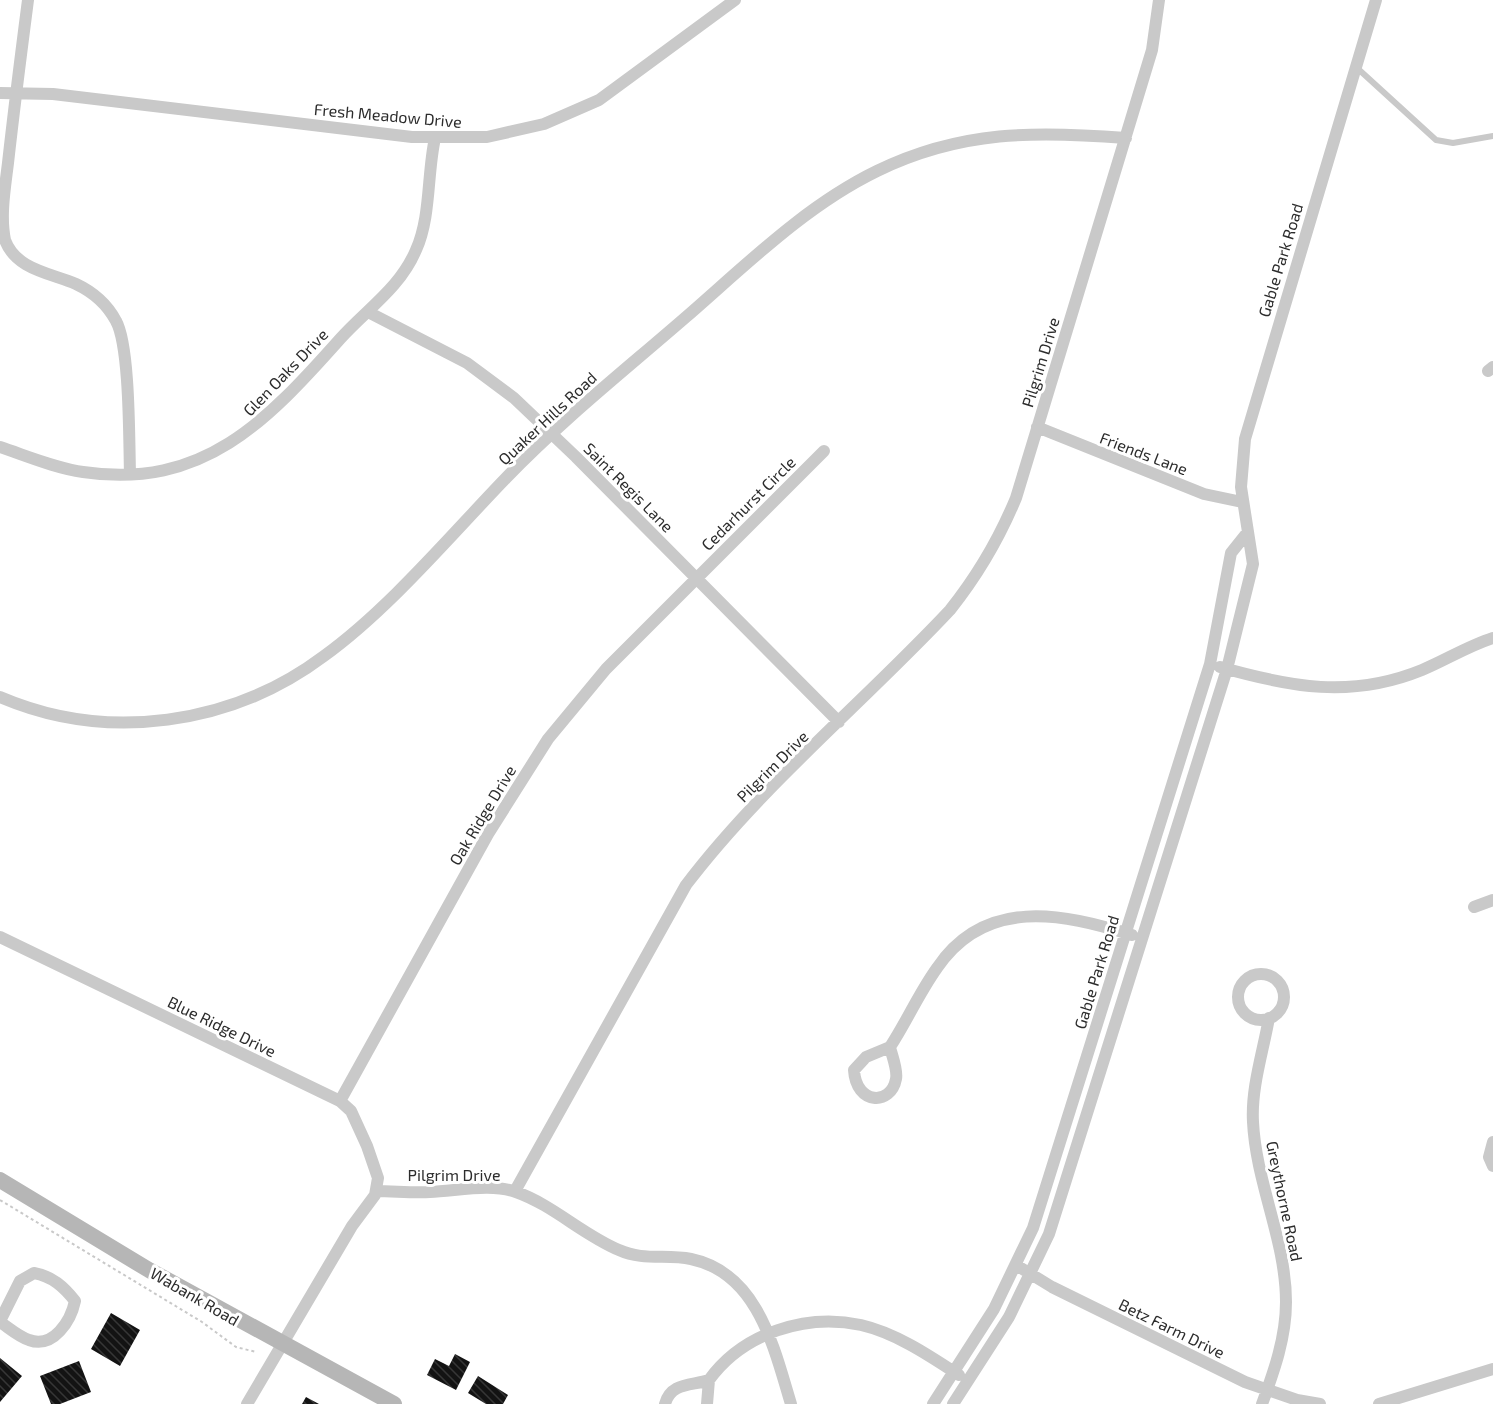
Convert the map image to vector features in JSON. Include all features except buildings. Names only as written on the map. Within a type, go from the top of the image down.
[{"type":"street","points":[[28,0],[3,195],[2,219],[6,241],[12,251],[27,265],[88,290],[107,307],[117,322],[124,344],[130,474]]},
{"type":"street","name":"Fresh Meadow Drive","points":[[0,93],[53,94],[435,138],[469,139],[505,135],[544,124],[582,109],[633,77],[735,0]]},
{"type":"street","name":"Pilgrim Drive","points":[[376,1191],[428,1192],[495,1189],[515,1191],[686,885],[710,854],[928,633],[972,582],[1006,523],[1152,50],[1160,0]]},
{"type":"street","name":"Gable Park Road","points":[[953,1404],[1009,1317],[1050,1234],[1227,669],[1253,564],[1242,502],[1241,466],[1245,439],[1376,0]]},
{"type":"street","name":"Quaker Hills Road","points":[[0,697],[54,715],[95,722],[138,723],[202,714],[261,694],[320,659],[361,626],[551,434],[793,225],[849,185],[880,170],[938,148],[988,137],[1053,132],[1126,138]]},
{"type":"street","name":"Glen Oaks Drive","points":[[0,447],[81,472],[130,474],[159,471],[206,457],[234,441],[272,412],[396,284],[417,249],[423,230],[429,165],[435,138]]},
{"type":"street","name":"Saint Regis Lane","points":[[368,312],[467,363],[514,398],[839,722]]},
{"type":"street","name":"Friends Lane","points":[[1037,427],[1204,494],[1242,502]]},
{"type":"street","name":"Cedarhurst Circle","points":[[696,578],[824,451]]},
{"type":"street","name":"Gable Park Road","points":[[933,1404],[994,1309],[1034,1228],[1210,664],[1231,553],[1247,533]]},
{"type":"street","name":"Oak Ridge Drive","points":[[340,1101],[488,834],[548,739],[606,669],[696,578]]},
{"type":"street","points":[[1210,664],[1264,680],[1302,687],[1366,686],[1420,671],[1493,638]]},
{"type":"street","points":[[1474,907],[1493,900]]},
{"type":"street","points":[[890,1047],[949,952],[966,936],[986,925],[1037,914],[1058,916],[1142,938]]},
{"type":"street","name":"Blue Ridge Drive","points":[[0,937],[340,1101],[351,1111],[367,1146],[378,1178],[376,1191]]},
{"type":"street","name":"Greythorne Road","points":[[1262,1404],[1283,1337],[1286,1301],[1284,1272],[1255,1148],[1253,1120],[1254,1098],[1269,1018]]},
{"type":"street","points":[[1493,1142],[1489,1157],[1493,1166]]},
{"type":"street","name":"Wabank Road","points":[[0,1180],[149,1270],[281,1345],[393,1404]]},
{"type":"street","points":[[247,1404],[376,1191]]},
{"type":"street","points":[[515,1191],[619,1250],[650,1258],[686,1258],[702,1262],[719,1271],[746,1293],[769,1333],[791,1404]]},
{"type":"street","name":"Betz Farm Drive","points":[[1016,1265],[1032,1272],[1062,1292],[1245,1382],[1320,1404]]},
{"type":"street","points":[[34,1273],[44,1274],[65,1288],[75,1301],[71,1318],[62,1330],[48,1339],[31,1341],[0,1322],[20,1281],[34,1273]]},
{"type":"street","points":[[665,1404],[667,1398],[679,1386],[710,1380],[741,1349],[769,1333],[784,1327],[812,1322],[840,1322],[890,1335],[967,1381]]},
{"type":"street","points":[[1380,1404],[1493,1369]]},
{"type":"street","points":[[707,1404],[710,1380]]},
{"type":"lane","points":[[1356,67],[1436,140],[1453,143],[1493,136]]},
{"type":"path","points":[[0,1200],[202,1322],[236,1347],[256,1352]]}]
